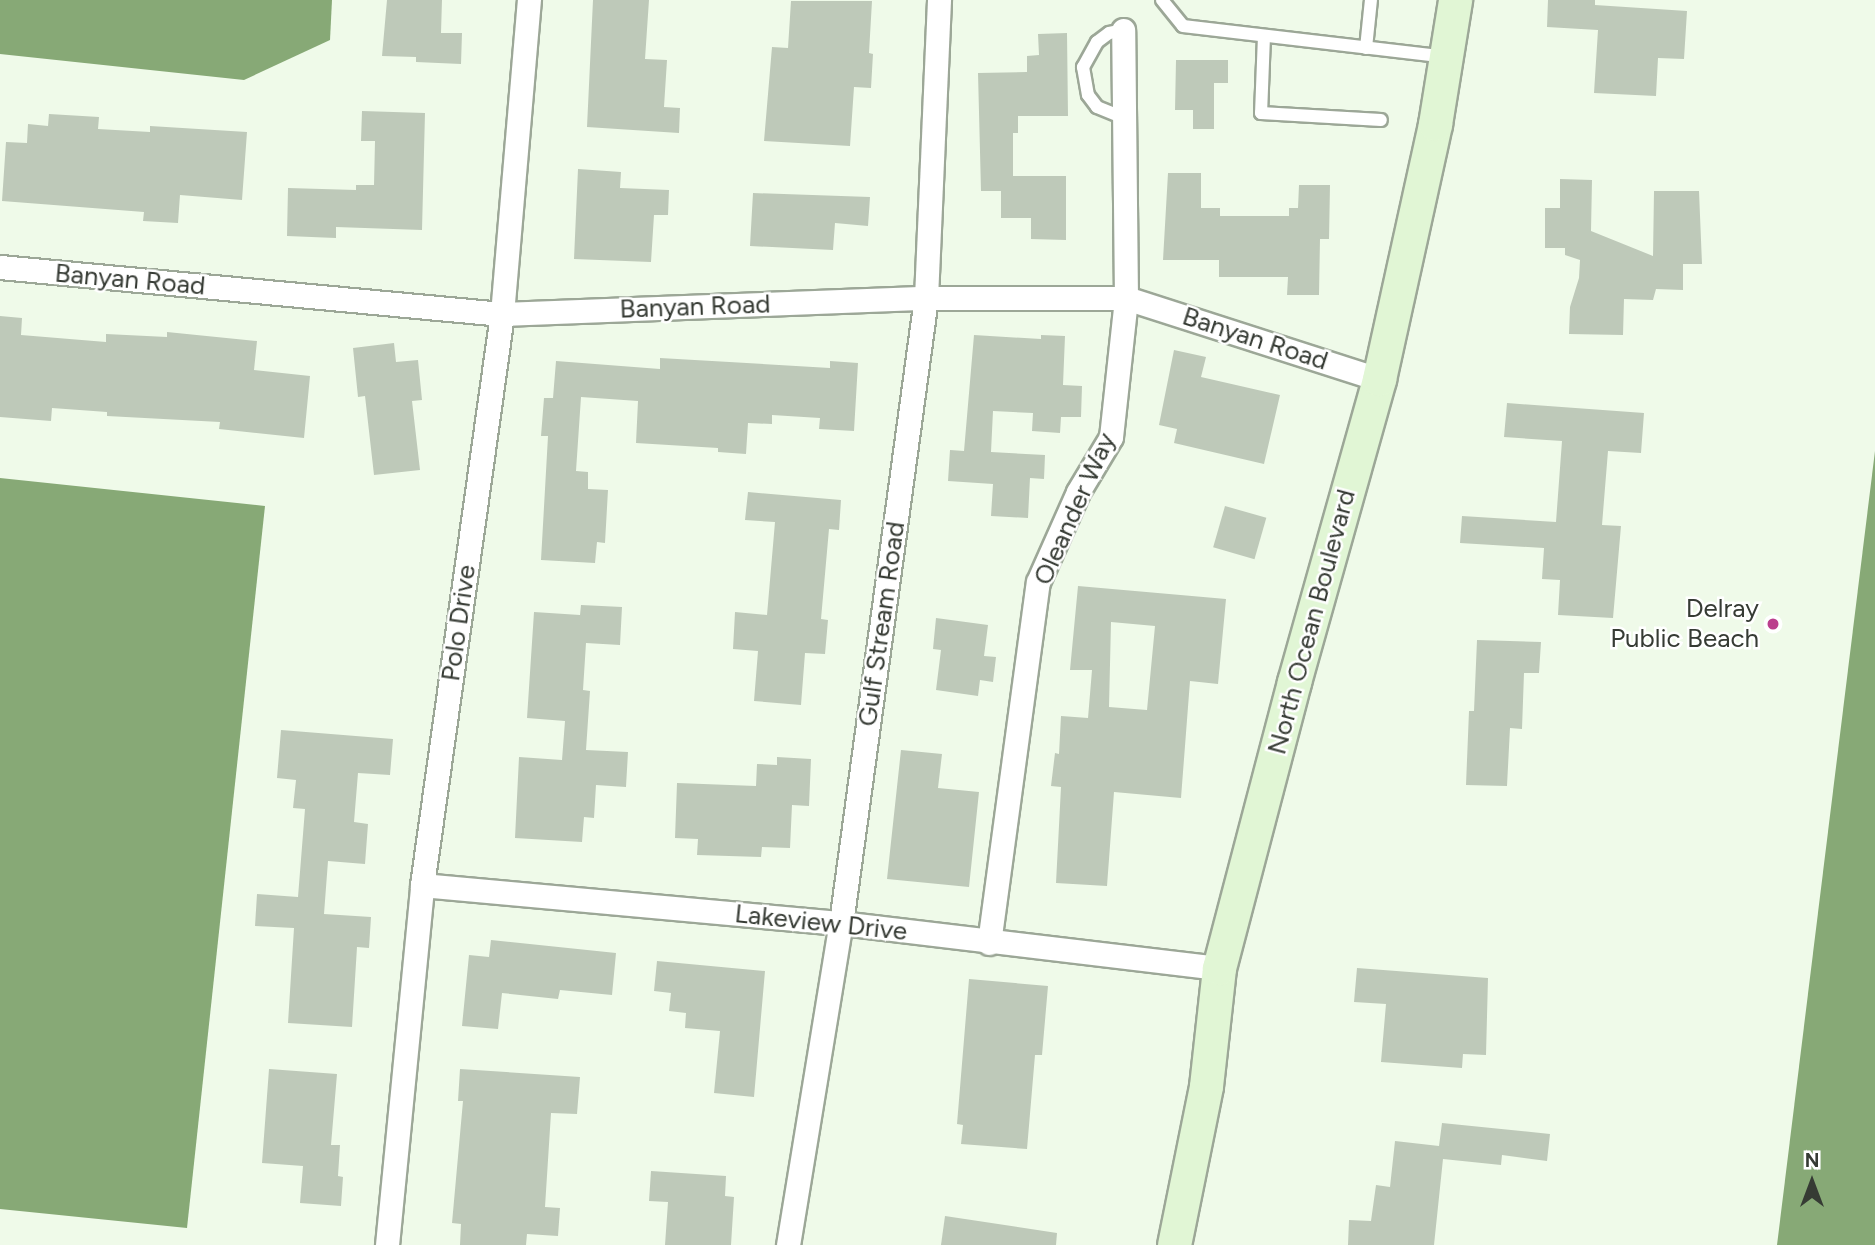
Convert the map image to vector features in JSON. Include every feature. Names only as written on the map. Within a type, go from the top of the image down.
[{"type":"main road","name":"North Ocean Boulevard","points":[[1174,1245],[1206,1086],[1219,968],[1294,682],[1380,379],[1433,136],[1455,0]]},
{"type":"street","name":"Polo Drive","points":[[387,1245],[422,885],[502,314],[528,0]]},
{"type":"street","name":"Gulf Stream Road","points":[[788,1245],[841,923],[926,298],[939,0]]},
{"type":"street","name":"Oleander Way","points":[[989,943],[1038,583],[1078,492],[1111,438],[1126,298],[1123,30]]},
{"type":"street","name":"Banyan Road","points":[[0,267],[502,314],[926,298],[1126,298],[1380,379]]},
{"type":"street","name":"Lakeview Drive","points":[[422,885],[841,923],[989,943],[1219,968]]},
{"type":"lane","points":[[1162,0],[1184,26],[1446,57]]},
{"type":"lane","points":[[1366,48],[1371,0]]},
{"type":"lane","points":[[1123,30],[1109,33],[1097,42],[1083,67],[1088,95],[1097,107],[1124,118]]},
{"type":"lane","points":[[1264,36],[1261,113],[1381,120]]},
{"type":"shaded area","points":[[0,0],[332,0],[330,40],[244,80],[0,54]]},
{"type":"shaded area","points":[[1875,451],[1875,1245],[1777,1245]]},
{"type":"shaded area","points":[[0,478],[265,506],[187,1228],[0,1209]]},
{"type":"building","points":[[387,0],[442,0],[441,33],[462,33],[461,64],[416,62],[416,57],[382,56]]},
{"type":"building","points":[[593,0],[649,0],[645,59],[667,60],[664,107],[680,108],[679,133],[587,127]]},
{"type":"building","points":[[1548,0],[1595,0],[1595,5],[1687,11],[1684,59],[1658,58],[1656,96],[1594,93],[1598,30],[1547,27]]},
{"type":"building","points":[[791,1],[872,1],[869,53],[873,54],[871,88],[854,87],[850,146],[764,141],[772,47],[788,48]]},
{"type":"building","points":[[1067,33],[1068,116],[1018,116],[1018,133],[1013,133],[1013,176],[1066,176],[1066,240],[1031,239],[1031,218],[1001,218],[1001,191],[981,191],[978,73],[1027,72],[1027,56],[1039,55],[1038,34]]},
{"type":"building","points":[[1176,60],[1228,60],[1228,83],[1214,83],[1214,129],[1193,129],[1193,110],[1175,110]]},
{"type":"building","points":[[362,111],[425,113],[422,230],[336,227],[336,238],[287,236],[288,188],[356,190],[356,185],[374,185],[375,141],[361,141]]},
{"type":"building","points":[[49,114],[99,117],[98,129],[150,132],[150,126],[247,132],[242,200],[180,195],[178,223],[143,221],[144,212],[2,201],[6,142],[27,143],[28,124],[48,126]]},
{"type":"building","points":[[578,169],[621,172],[620,188],[669,190],[668,215],[654,215],[651,262],[574,259]]},
{"type":"building","points":[[1168,173],[1201,173],[1201,208],[1220,208],[1220,216],[1289,216],[1289,208],[1298,208],[1299,185],[1330,185],[1329,239],[1320,239],[1319,295],[1287,295],[1288,277],[1219,277],[1219,260],[1163,260]]},
{"type":"building","points":[[1560,179],[1592,180],[1591,231],[1653,256],[1654,191],[1699,191],[1702,264],[1683,264],[1683,290],[1656,289],[1653,300],[1624,299],[1623,335],[1569,334],[1570,307],[1579,278],[1580,260],[1565,255],[1565,248],[1545,248],[1545,208],[1560,208]]},
{"type":"building","points":[[753,193],[870,197],[868,226],[835,223],[833,250],[750,246]]},
{"type":"building","points":[[0,316],[22,318],[21,335],[106,342],[106,334],[167,337],[167,332],[257,341],[254,370],[310,376],[304,438],[219,429],[220,422],[107,416],[107,412],[52,408],[51,421],[0,417]]},
{"type":"building","points":[[974,335],[1041,339],[1041,335],[1065,336],[1063,385],[1082,386],[1081,417],[1061,417],[1060,433],[1032,431],[1033,413],[993,411],[991,452],[1045,455],[1044,479],[1030,478],[1028,518],[991,516],[993,484],[948,481],[950,450],[964,451]]},
{"type":"building","points":[[394,343],[396,362],[418,360],[422,400],[412,401],[420,470],[374,475],[365,396],[358,397],[353,348]]},
{"type":"building","points":[[1174,350],[1206,357],[1201,377],[1280,395],[1264,464],[1174,443],[1177,429],[1159,425]]},
{"type":"building","points":[[660,358],[830,368],[830,361],[858,363],[854,431],[819,429],[820,418],[772,415],[772,424],[748,423],[746,454],[718,452],[718,448],[636,443],[638,401],[581,397],[576,471],[588,472],[588,489],[608,490],[605,543],[597,542],[595,563],[541,560],[548,436],[541,436],[544,398],[553,398],[556,361],[660,369]]},
{"type":"building","points":[[1507,403],[1644,413],[1641,453],[1608,451],[1602,525],[1621,526],[1613,618],[1558,615],[1560,580],[1542,579],[1544,548],[1460,543],[1462,516],[1556,522],[1562,441],[1504,437]]},
{"type":"building","points":[[748,492],[841,500],[839,530],[829,529],[821,619],[828,620],[825,654],[805,653],[801,705],[754,701],[758,651],[733,649],[735,612],[767,615],[775,522],[745,520]]},
{"type":"building","points":[[1225,506],[1266,518],[1254,559],[1213,547]]},
{"type":"building","points":[[1078,586],[1226,599],[1218,684],[1190,681],[1181,798],[1114,792],[1107,886],[1056,883],[1061,787],[1051,786],[1055,753],[1059,754],[1061,716],[1088,718],[1092,670],[1070,670]],"holes":[[[1111,622],[1155,626],[1147,710],[1109,707]]]},
{"type":"building","points":[[581,605],[622,607],[620,645],[586,643],[583,690],[590,691],[586,750],[628,752],[626,787],[596,785],[594,818],[584,817],[582,842],[515,838],[519,757],[562,760],[565,721],[527,718],[534,612],[580,615]]},
{"type":"building","points":[[936,618],[988,625],[984,656],[996,657],[993,682],[980,680],[978,696],[936,690],[941,650],[933,649]]},
{"type":"building","points":[[1477,640],[1541,642],[1539,673],[1524,673],[1522,729],[1510,728],[1507,786],[1466,785],[1469,711],[1474,711]]},
{"type":"building","points":[[281,730],[393,739],[390,775],[358,773],[354,822],[368,824],[365,864],[328,861],[324,914],[371,917],[369,948],[357,947],[352,1027],[288,1023],[294,928],[255,926],[257,894],[298,897],[305,809],[293,808],[296,780],[277,778]]},
{"type":"building","points":[[901,750],[942,754],[938,788],[979,792],[969,887],[887,879]]},
{"type":"building","points":[[777,757],[811,759],[809,806],[792,805],[790,848],[762,847],[761,857],[697,855],[698,839],[675,838],[677,783],[756,786],[757,764],[777,765]]},
{"type":"building","points":[[491,940],[616,953],[612,995],[560,990],[558,999],[502,993],[498,1029],[462,1026],[469,955],[489,957]]},
{"type":"building","points":[[657,961],[765,971],[754,1097],[714,1093],[720,1031],[685,1028],[686,1013],[669,1011],[671,993],[654,991]]},
{"type":"building","points":[[1357,968],[1488,978],[1486,1055],[1463,1054],[1462,1068],[1381,1062],[1386,1004],[1354,1002]]},
{"type":"building","points":[[969,979],[1048,986],[1042,1055],[1035,1055],[1027,1149],[961,1144],[963,1125],[957,1124]]},
{"type":"building","points":[[269,1069],[337,1074],[331,1145],[340,1145],[338,1176],[343,1177],[341,1206],[300,1203],[303,1166],[262,1163]]},
{"type":"building","points":[[460,1069],[580,1077],[577,1114],[551,1113],[545,1207],[560,1208],[558,1236],[527,1234],[526,1245],[460,1245],[461,1224],[452,1223],[463,1101],[458,1101]]},
{"type":"building","points":[[1442,1123],[1550,1134],[1547,1161],[1502,1155],[1501,1165],[1443,1159],[1434,1245],[1348,1245],[1349,1220],[1371,1221],[1376,1185],[1390,1187],[1395,1141],[1439,1146]]},
{"type":"building","points":[[651,1171],[726,1176],[725,1196],[734,1197],[731,1245],[665,1245],[668,1202],[649,1201]]},
{"type":"building","points":[[945,1216],[1057,1233],[1056,1245],[941,1245]]},
{"type":"place","name":"Delray Public Beach","points":[[1773,624]]}]
